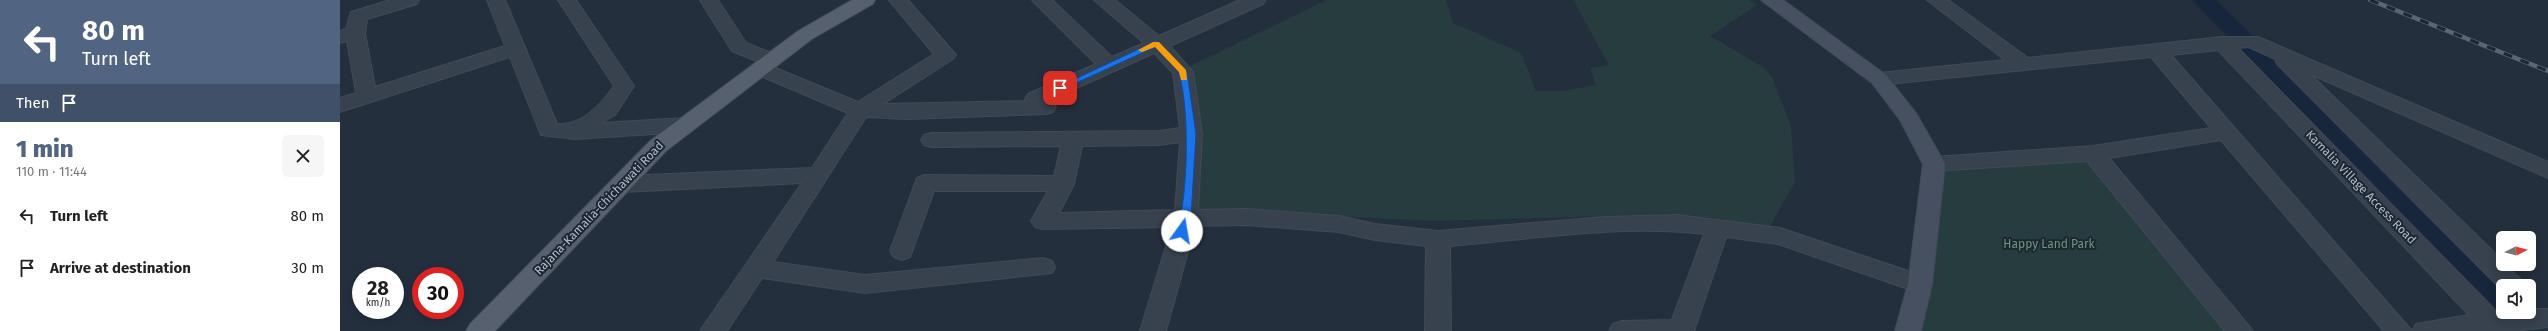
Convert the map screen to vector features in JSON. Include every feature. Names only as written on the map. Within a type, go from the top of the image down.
[{"type":"main road","name":"Rajana-Kamalia-Chichawati Road","points":[[478,330],[658,146],[805,35],[866,0]]},
{"type":"street","points":[[368,96],[348,35],[358,16],[410,0]]},
{"type":"street","points":[[496,0],[549,130],[572,132],[686,125]]},
{"type":"street","points":[[567,0],[624,86],[608,110],[572,132]]},
{"type":"street","points":[[709,0],[739,47],[766,64],[860,110],[907,112],[1046,107],[1036,99],[1156,43],[1256,0]]},
{"type":"street","points":[[713,331],[819,176],[860,110],[946,55],[898,0]]},
{"type":"street","points":[[1041,0],[1109,65]]},
{"type":"street","points":[[1104,0],[1156,43],[1183,72],[1191,134],[1186,217],[1153,331]]},
{"type":"street","points":[[1770,0],[1791,13],[1879,79],[1909,118],[1934,164],[1920,284],[1908,331]]},
{"type":"street","points":[[1941,1],[2022,63]]},
{"type":"street","points":[[1879,79],[2022,63],[2156,51],[2226,42],[2251,41],[2548,171]]},
{"type":"street","name":"Kamalia Village Access Road","points":[[2226,42],[2495,326]]},
{"type":"street","points":[[340,105],[516,49]]},
{"type":"street","points":[[2156,51],[2400,331]]},
{"type":"street","points":[[2274,51],[2506,279]]},
{"type":"street","points":[[1934,164],[2093,153],[2228,132]]},
{"type":"street","points":[[932,140],[1159,138],[1191,134]]},
{"type":"street","points":[[1073,139],[1063,184],[1043,221],[1246,217],[1339,224],[1375,232],[1438,239],[1605,225],[1678,222],[1780,236],[1920,284]]},
{"type":"street","points":[[2093,153],[2240,331]]},
{"type":"street","points":[[622,184],[819,176]]},
{"type":"street","points":[[902,251],[926,183],[1063,184]]},
{"type":"street","points":[[1622,331],[1681,331],[1718,227]]},
{"type":"street","points":[[1438,239],[1438,331]]},
{"type":"street","points":[[756,268],[865,284],[1043,267]]},
{"type":"street","points":[[2425,331],[2495,326],[2543,314]]},
{"type":"green space","points":[[1327,0],[1446,0],[1453,23],[1521,53],[1536,91],[1562,91],[1596,85],[1590,68],[1609,65],[1573,0],[1749,0],[1757,5],[1710,36],[1763,67],[1772,77],[1791,126],[1795,182],[1769,228],[1714,218],[1678,214],[1433,221],[1195,209],[1202,129],[1188,67]]},
{"type":"green space","name":"Happy Land Park","points":[[2088,153],[2240,331],[1908,331],[1934,164]]},
{"type":"waterway","points":[[2203,0],[2496,294]]},
{"type":"railway","points":[[2370,0],[2548,71]]},
{"type":"slow traffic","points":[[1142,50],[1156,43],[1183,72],[1184,78]]},
{"type":"route","points":[[1060,88],[1156,43],[1183,72],[1191,134],[1186,217],[1182,231]]}]
